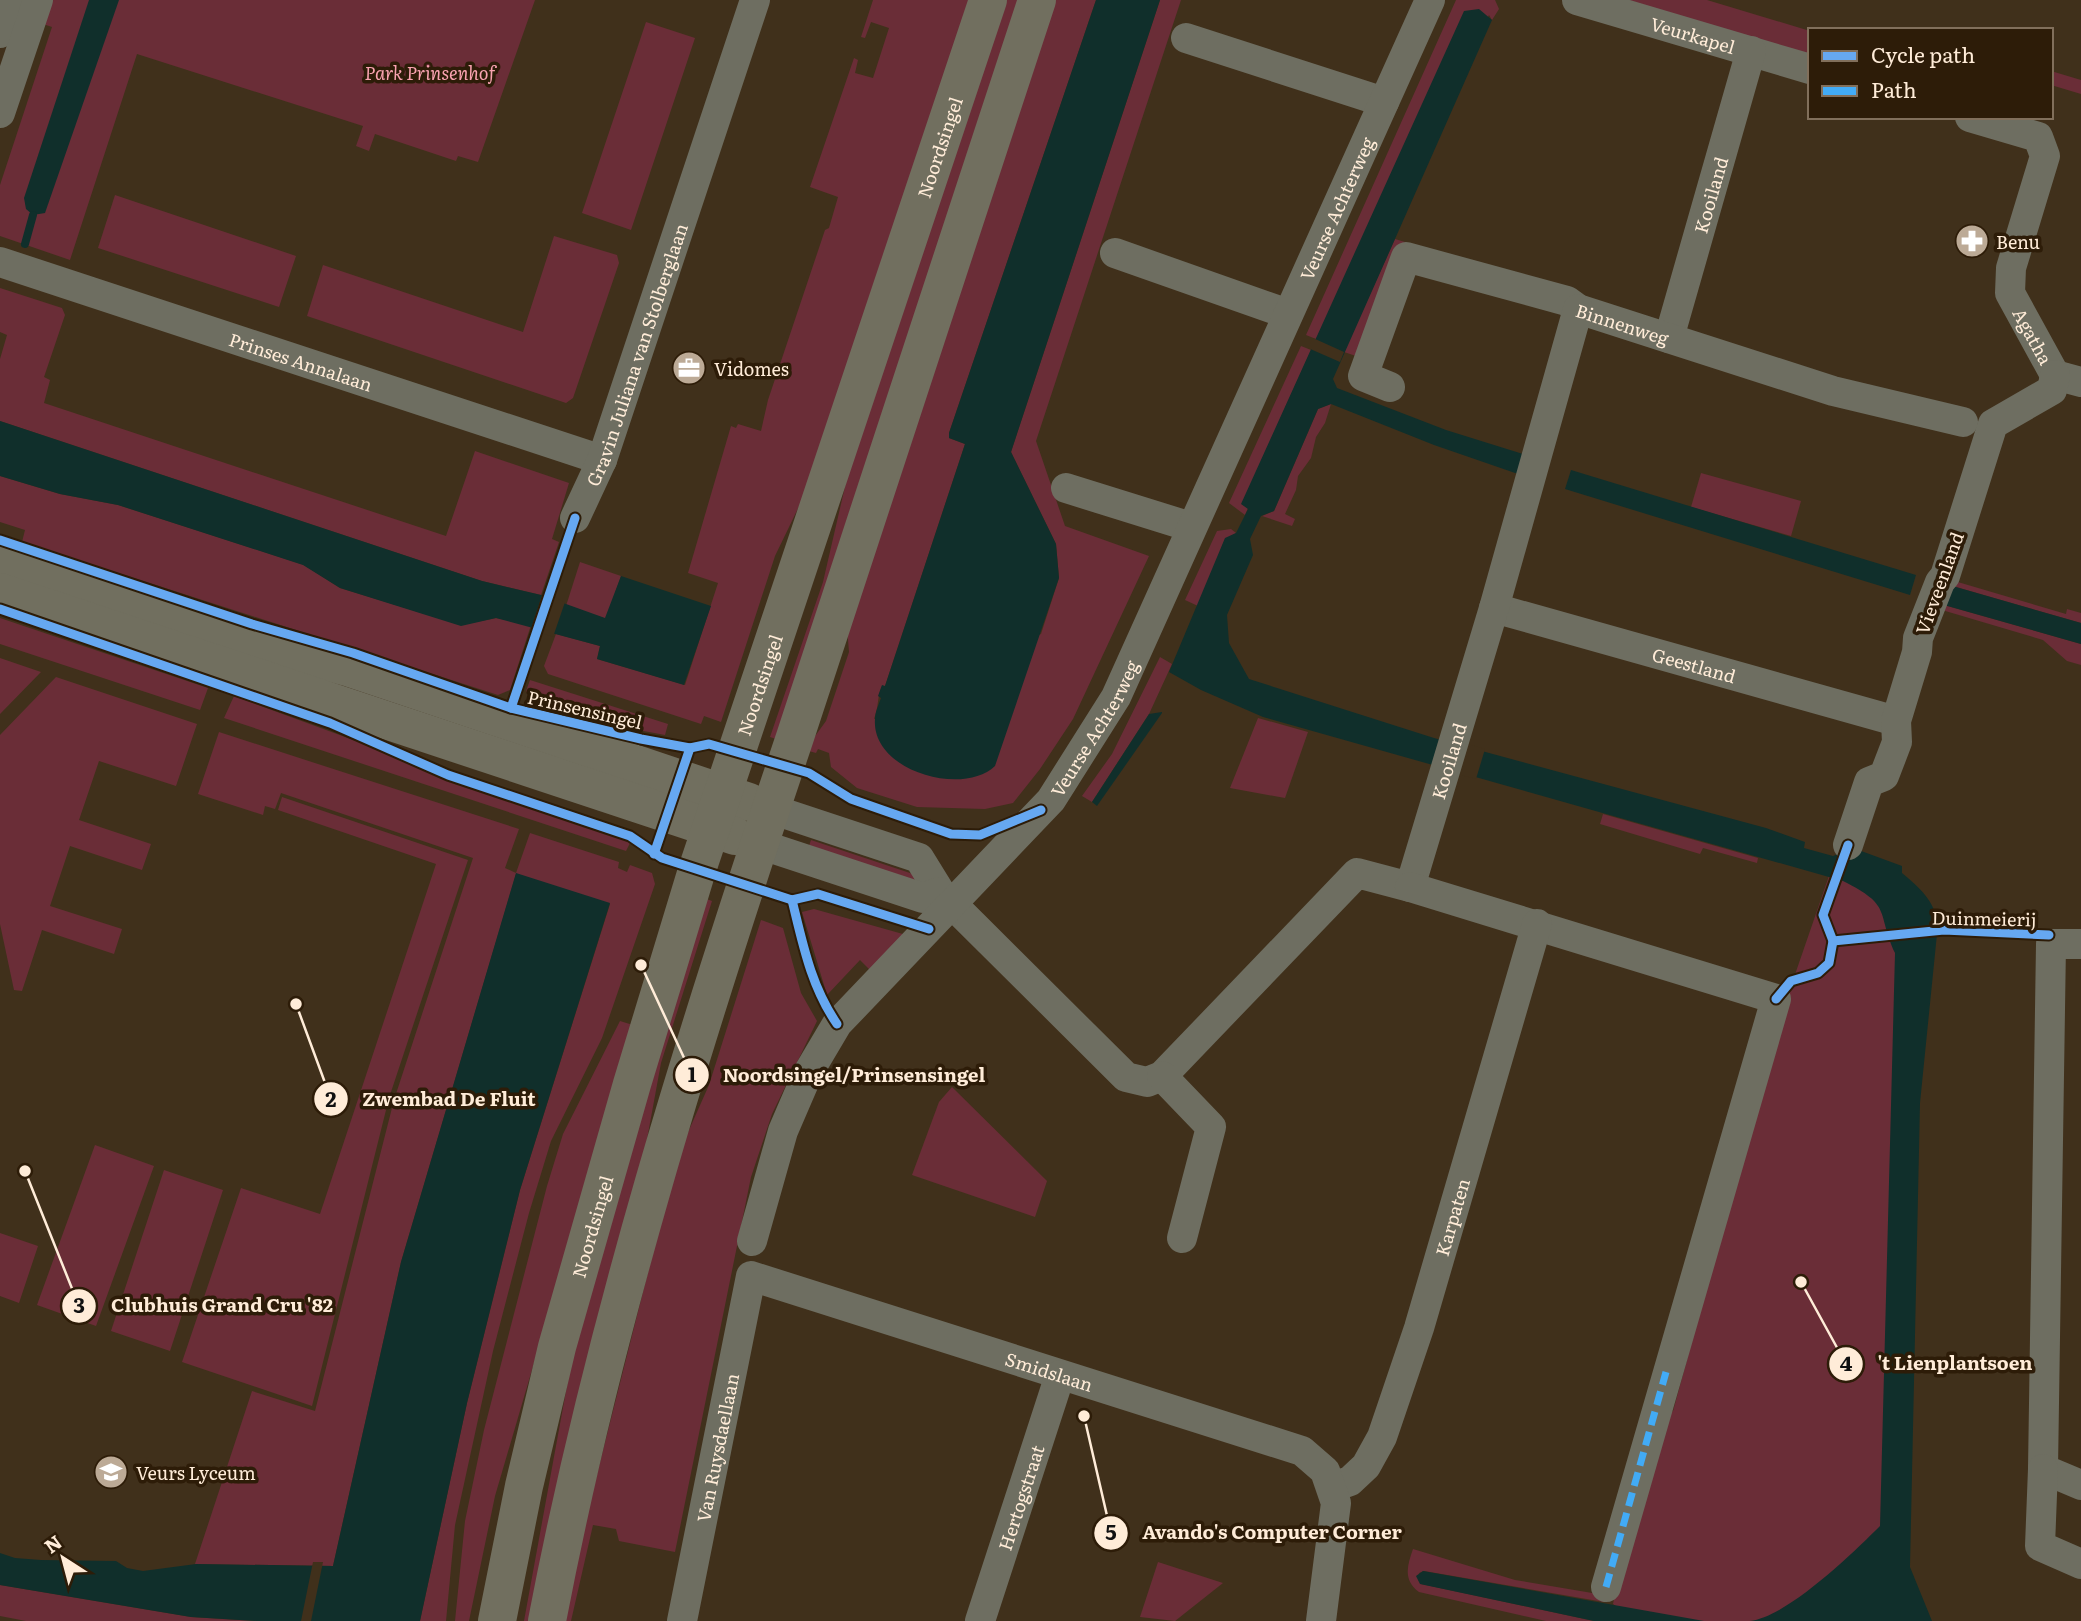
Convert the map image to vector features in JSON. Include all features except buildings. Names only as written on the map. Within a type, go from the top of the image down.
[{"type":"main road","name":"Noordsingel","points":[[497,1621],[524,1486],[557,1347],[632,1084],[718,811],[988,0]]},
{"type":"main road","points":[[548,1621],[582,1451],[620,1296],[664,1142],[1037,0]]},
{"type":"main road","name":"Prinsensingel","points":[[0,562],[231,635],[351,668],[718,811]]},
{"type":"main road","name":"Prinsensingel","points":[[0,592],[765,827]]},
{"type":"street","points":[[0,33],[11,0]]},
{"type":"street","points":[[0,113],[38,0]]},
{"type":"street","name":"Gravin Juliana van Stolberglaan","points":[[575,518],[602,460],[755,0]]},
{"type":"street","name":"Veurse Achterweg","points":[[752,1241],[783,1131],[808,1073],[837,1024],[946,898],[1060,787],[1116,697],[1430,0]]},
{"type":"street","name":"Veurkapel","points":[[1577,0],[1808,68]]},
{"type":"street","points":[[1186,38],[1384,102]]},
{"type":"street","name":"Kooiland","points":[[1669,338],[1751,51]]},
{"type":"street","name":"Agatha","points":[[1977,119],[2038,137],[2045,156],[2011,268],[2010,293],[2068,378]]},
{"type":"street","points":[[1115,253],[1287,314]]},
{"type":"street","name":"Binnenweg","points":[[1391,387],[1363,376],[1406,257],[1567,301],[1578,309],[1833,391],[1962,422]]},
{"type":"street","name":"Prinses Annalaan","points":[[0,262],[602,460]]},
{"type":"street","name":"Kooiland","points":[[1410,887],[1494,608],[1578,309]]},
{"type":"street","name":"Vieveenland","points":[[1848,845],[1869,782],[1884,776],[1897,742],[1896,721],[1925,615],[1932,606],[1940,582],[1945,576],[1993,424],[2068,378]]},
{"type":"street","points":[[1066,488],[1191,527]]},
{"type":"street","name":"Geestland","points":[[1494,608],[1896,721]]},
{"type":"street","name":"Prinsensingel","points":[[765,827],[919,858],[946,898]]},
{"type":"street","points":[[946,898],[1126,1077],[1147,1082],[1161,1076],[1357,873],[1537,924],[1776,999],[1606,1587]]},
{"type":"street","name":"Karpaten","points":[[1333,1487],[1350,1481],[1366,1466],[1382,1437],[1419,1328],[1537,924]]},
{"type":"street","name":"Duinmeierij","points":[[2081,944],[2051,944],[2040,1546],[2081,1564]]},
{"type":"street","points":[[1161,1076],[1211,1127],[1182,1238]]},
{"type":"street","name":"Smidslaan","points":[[751,1276],[1302,1451],[1325,1471],[1333,1487]]},
{"type":"street","name":"Van Ruysdaellaan","points":[[682,1621],[751,1276]]},
{"type":"street","name":"Hertogstraat","points":[[980,1621],[1060,1375]]},
{"type":"street","points":[[2043,1469],[2081,1485]]},
{"type":"street","points":[[1321,1621],[1335,1520],[1333,1487]]},
{"type":"green space","name":"Park Prinsenhof","points":[[0,0],[535,0],[478,162],[458,156],[456,161],[375,134],[369,151],[356,146],[363,126],[137,54],[70,260],[0,236],[0,185],[52,27],[25,18]]},
{"type":"green space","points":[[873,0],[973,0],[819,465],[775,556],[721,722],[704,716],[701,724],[548,674],[544,666],[556,634],[600,646],[597,659],[685,685],[718,583],[688,573],[731,426],[736,428],[738,424],[761,431],[768,400],[825,230],[829,228],[838,197],[810,187],[854,58],[858,60],[855,73],[873,78],[889,28],[871,22],[865,38],[861,37]]},
{"type":"green space","points":[[1004,0],[1024,0],[779,740],[770,737],[823,582],[847,478]]},
{"type":"green space","points":[[1051,0],[1096,0],[949,433],[949,438],[965,444],[885,686],[880,690],[874,719],[1041,634],[1059,578],[1056,544],[1011,452],[1160,0],[1181,0],[1036,441],[1065,526],[1149,556],[1073,719],[1040,769],[1013,803],[985,809],[917,807],[857,788],[831,767],[829,753],[818,749],[816,753],[805,750],[826,721],[849,652],[847,627]]},
{"type":"green space","points":[[1456,0],[1495,0],[1499,9],[1492,20],[1489,15],[1316,339],[1306,335]]},
{"type":"green space","points":[[1610,0],[1707,0],[1808,30],[1808,58]]},
{"type":"green space","points":[[646,22],[695,38],[631,230],[582,213]]},
{"type":"green space","points":[[2053,72],[2081,80],[2081,94],[2053,86]]},
{"type":"green space","points":[[115,195],[296,256],[279,307],[98,248]]},
{"type":"green space","points":[[554,236],[617,255],[619,263],[573,398],[566,403],[307,316],[323,265],[523,332]]},
{"type":"green space","points":[[1395,239],[1405,242],[1356,356],[1344,352]]},
{"type":"green space","points":[[0,288],[62,308],[65,315],[44,377],[50,380],[44,403],[446,536],[475,451],[569,483],[552,539],[559,542],[541,595],[482,581],[0,421],[0,359],[7,335],[0,332]]},
{"type":"green space","points":[[1301,346],[1311,350],[1242,504],[1248,508],[1245,515],[1229,503]]},
{"type":"green space","points":[[1331,404],[1325,423],[1316,437],[1311,458],[1298,476],[1296,490],[1285,514],[1295,519],[1292,526],[1262,516],[1274,511],[1318,409]]},
{"type":"green space","points":[[1701,473],[1801,501],[1791,536],[1691,507]]},
{"type":"green space","points":[[0,476],[60,494],[118,505],[304,565],[340,588],[461,625],[496,618],[531,625],[510,690],[498,695],[22,542],[25,530],[0,522]]},
{"type":"green space","points":[[1231,529],[1236,533],[1225,539],[1198,606],[1185,600],[1217,531]]},
{"type":"green space","points":[[580,562],[621,576],[606,619],[566,606]]},
{"type":"green space","points":[[1951,580],[2066,614],[2067,609],[2081,613],[2081,623],[1949,585]]},
{"type":"green space","points":[[1944,605],[2081,644],[2081,665],[2067,661],[2043,640],[1942,610]]},
{"type":"green space","points":[[0,618],[208,688],[200,710],[0,644]]},
{"type":"green space","points":[[1160,657],[1172,664],[1149,714],[1092,802],[1082,796],[1112,754]]},
{"type":"green space","points":[[0,658],[41,672],[0,714]]},
{"type":"green space","points":[[56,677],[197,724],[176,786],[99,761],[79,820],[151,844],[142,870],[70,846],[50,906],[122,929],[114,954],[42,930],[22,991],[14,990],[0,924],[0,735]]},
{"type":"green space","points":[[530,680],[668,724],[665,735],[590,721],[532,701],[526,691]]},
{"type":"green space","points":[[234,696],[356,741],[451,782],[609,833],[630,843],[626,851],[224,718]]},
{"type":"green space","points":[[1258,718],[1308,732],[1285,798],[1230,788]]},
{"type":"green space","points":[[219,732],[519,829],[505,868],[516,873],[530,833],[619,862],[618,868],[627,872],[630,865],[652,873],[655,884],[602,1038],[551,1141],[529,1213],[493,1351],[455,1525],[446,1621],[420,1621],[467,1403],[520,1190],[610,904],[516,874],[401,1262],[333,1566],[195,1564],[252,1391],[315,1411],[394,1100],[473,858],[281,793],[275,809],[265,806],[263,815],[198,794]]},
{"type":"green space","points":[[282,797],[468,860],[389,1098],[312,1406],[182,1362],[241,1188],[320,1214],[436,864],[278,810]]},
{"type":"green space","points":[[1603,814],[1758,858],[1757,863],[1703,848],[1700,854],[1600,824]]},
{"type":"green space","points":[[811,840],[916,875],[926,883],[807,852]]},
{"type":"green space","points":[[1830,873],[1872,888],[1907,948],[1881,1565],[1864,1621],[1636,1621],[1613,1604],[1624,1550],[1669,1414],[1673,1411],[1687,1360],[1694,1313],[1790,989]]},
{"type":"green space","points":[[704,898],[712,901],[661,1063],[641,1172],[533,1621],[524,1621],[579,1320]]},
{"type":"green space","points":[[814,909],[910,936],[875,975],[860,960],[827,995],[802,912]]},
{"type":"green space","points":[[761,920],[783,928],[801,993],[817,1021],[772,1114],[751,1177],[675,1552],[619,1541],[616,1529],[593,1525],[571,1621],[560,1621],[677,1157],[709,1085]]},
{"type":"green space","points":[[620,1021],[633,1025],[495,1496],[469,1621],[455,1621],[465,1521],[484,1430],[547,1186],[563,1134]]},
{"type":"green space","points":[[952,1087],[1047,1181],[1035,1217],[912,1175],[939,1102]]},
{"type":"green space","points":[[95,1145],[154,1166],[96,1326],[37,1305]]},
{"type":"green space","points":[[164,1170],[223,1190],[170,1351],[111,1331]]},
{"type":"green space","points":[[0,1233],[38,1246],[19,1303],[0,1296]]},
{"type":"green space","points":[[1413,1549],[1515,1580],[1604,1595],[1604,1602],[1424,1571],[1419,1573],[1418,1580],[1421,1584],[1594,1621],[1546,1621],[1419,1592],[1408,1578]]},
{"type":"green space","points":[[1158,1562],[1223,1583],[1175,1621],[1140,1617]]},
{"type":"green space","points":[[0,1585],[191,1617],[257,1621],[26,1621],[0,1616]]},
{"type":"water","points":[[89,0],[119,0],[45,213],[33,215],[26,209],[24,198]]},
{"type":"water","points":[[1096,0],[1160,0],[1011,452],[1056,544],[1059,578],[995,766],[980,775],[962,779],[922,774],[903,765],[888,753],[878,737],[875,716],[881,698],[878,696],[882,685],[885,686],[965,444],[949,438],[949,433]]},
{"type":"water","points":[[1479,9],[1492,20],[1333,379],[1337,388],[1446,430],[1523,454],[1518,474],[1434,445],[1331,404],[1318,409],[1274,511],[1261,516],[1250,539],[1253,555],[1227,615],[1229,643],[1249,679],[1434,738],[1766,828],[1805,842],[1804,848],[1833,856],[1853,848],[1902,866],[1902,873],[1925,895],[1938,924],[1920,1103],[1910,1567],[1932,1621],[1750,1621],[1765,1617],[1800,1596],[1837,1567],[1880,1526],[1895,953],[1881,911],[1876,904],[1870,897],[1843,881],[1263,717],[1201,690],[1169,672],[1225,538],[1236,533],[1248,509],[1241,504],[1464,11]]},
{"type":"water","points":[[0,421],[482,581],[541,595],[605,618],[621,576],[711,606],[684,685],[597,659],[600,646],[496,618],[461,626],[340,588],[303,565],[118,505],[60,494],[0,476]]},
{"type":"water","points":[[1571,470],[1916,575],[1910,595],[1565,489]]},
{"type":"water","points":[[1949,585],[2081,623],[2081,644],[1944,605]]},
{"type":"water","points":[[1162,712],[1097,806],[1092,802],[1149,714]]},
{"type":"water","points":[[516,873],[610,903],[520,1190],[467,1403],[420,1621],[257,1621],[191,1617],[0,1585],[0,1553],[15,1558],[41,1560],[116,1561],[127,1568],[143,1571],[196,1564],[333,1566],[401,1262]]},
{"type":"water","points":[[1423,1571],[1704,1621],[1594,1621],[1420,1584],[1416,1576]]},
{"type":"pier","points":[[1313,338],[1344,352],[1340,362],[1308,348]]},
{"type":"pier","points":[[543,592],[565,602],[553,637],[531,629]]},
{"type":"pier","points":[[1440,736],[1485,749],[1476,779],[1431,767]]},
{"type":"pier","points":[[313,1562],[323,1562],[311,1621],[301,1621]]},
{"type":"waterway","points":[[25,244],[33,215]]},
{"type":"marked path","points":[[1606,1587],[1666,1372]]},
{"type":"cycle path","points":[[511,708],[575,518]]},
{"type":"cycle path","points":[[0,540],[252,624],[353,653],[511,708],[690,748],[709,744],[809,773],[851,799],[951,834],[980,835],[1041,810]]},
{"type":"cycle path","points":[[0,609],[330,723],[448,775],[630,836],[662,858],[792,900],[818,894],[929,929]]},
{"type":"cycle path","points":[[654,854],[690,748]]},
{"type":"cycle path","points":[[1776,999],[1791,981],[1818,973],[1829,963],[1833,941],[1823,915],[1848,845]]},
{"type":"cycle path","points":[[792,900],[814,980],[837,1024]]},
{"type":"cycle path","points":[[1833,941],[1944,930],[2049,935]]},
{"type":"place","name":"Benu","points":[[1972,241]]},
{"type":"place","name":"Vidomes","points":[[689,368]]},
{"type":"place","name":"Noordsingel/Prinsensingel","points":[[641,965]]},
{"type":"place","name":"Zwembad De Fluit","points":[[296,1004]]},
{"type":"place","name":"Clubhuis Grand Cru '82","points":[[25,1171]]},
{"type":"place","name":"'t Lienplantsoen","points":[[1801,1282]]},
{"type":"place","name":"Avando's Computer Corner","points":[[1084,1416]]},
{"type":"place","name":"Veurs Lyceum","points":[[111,1472]]}]
